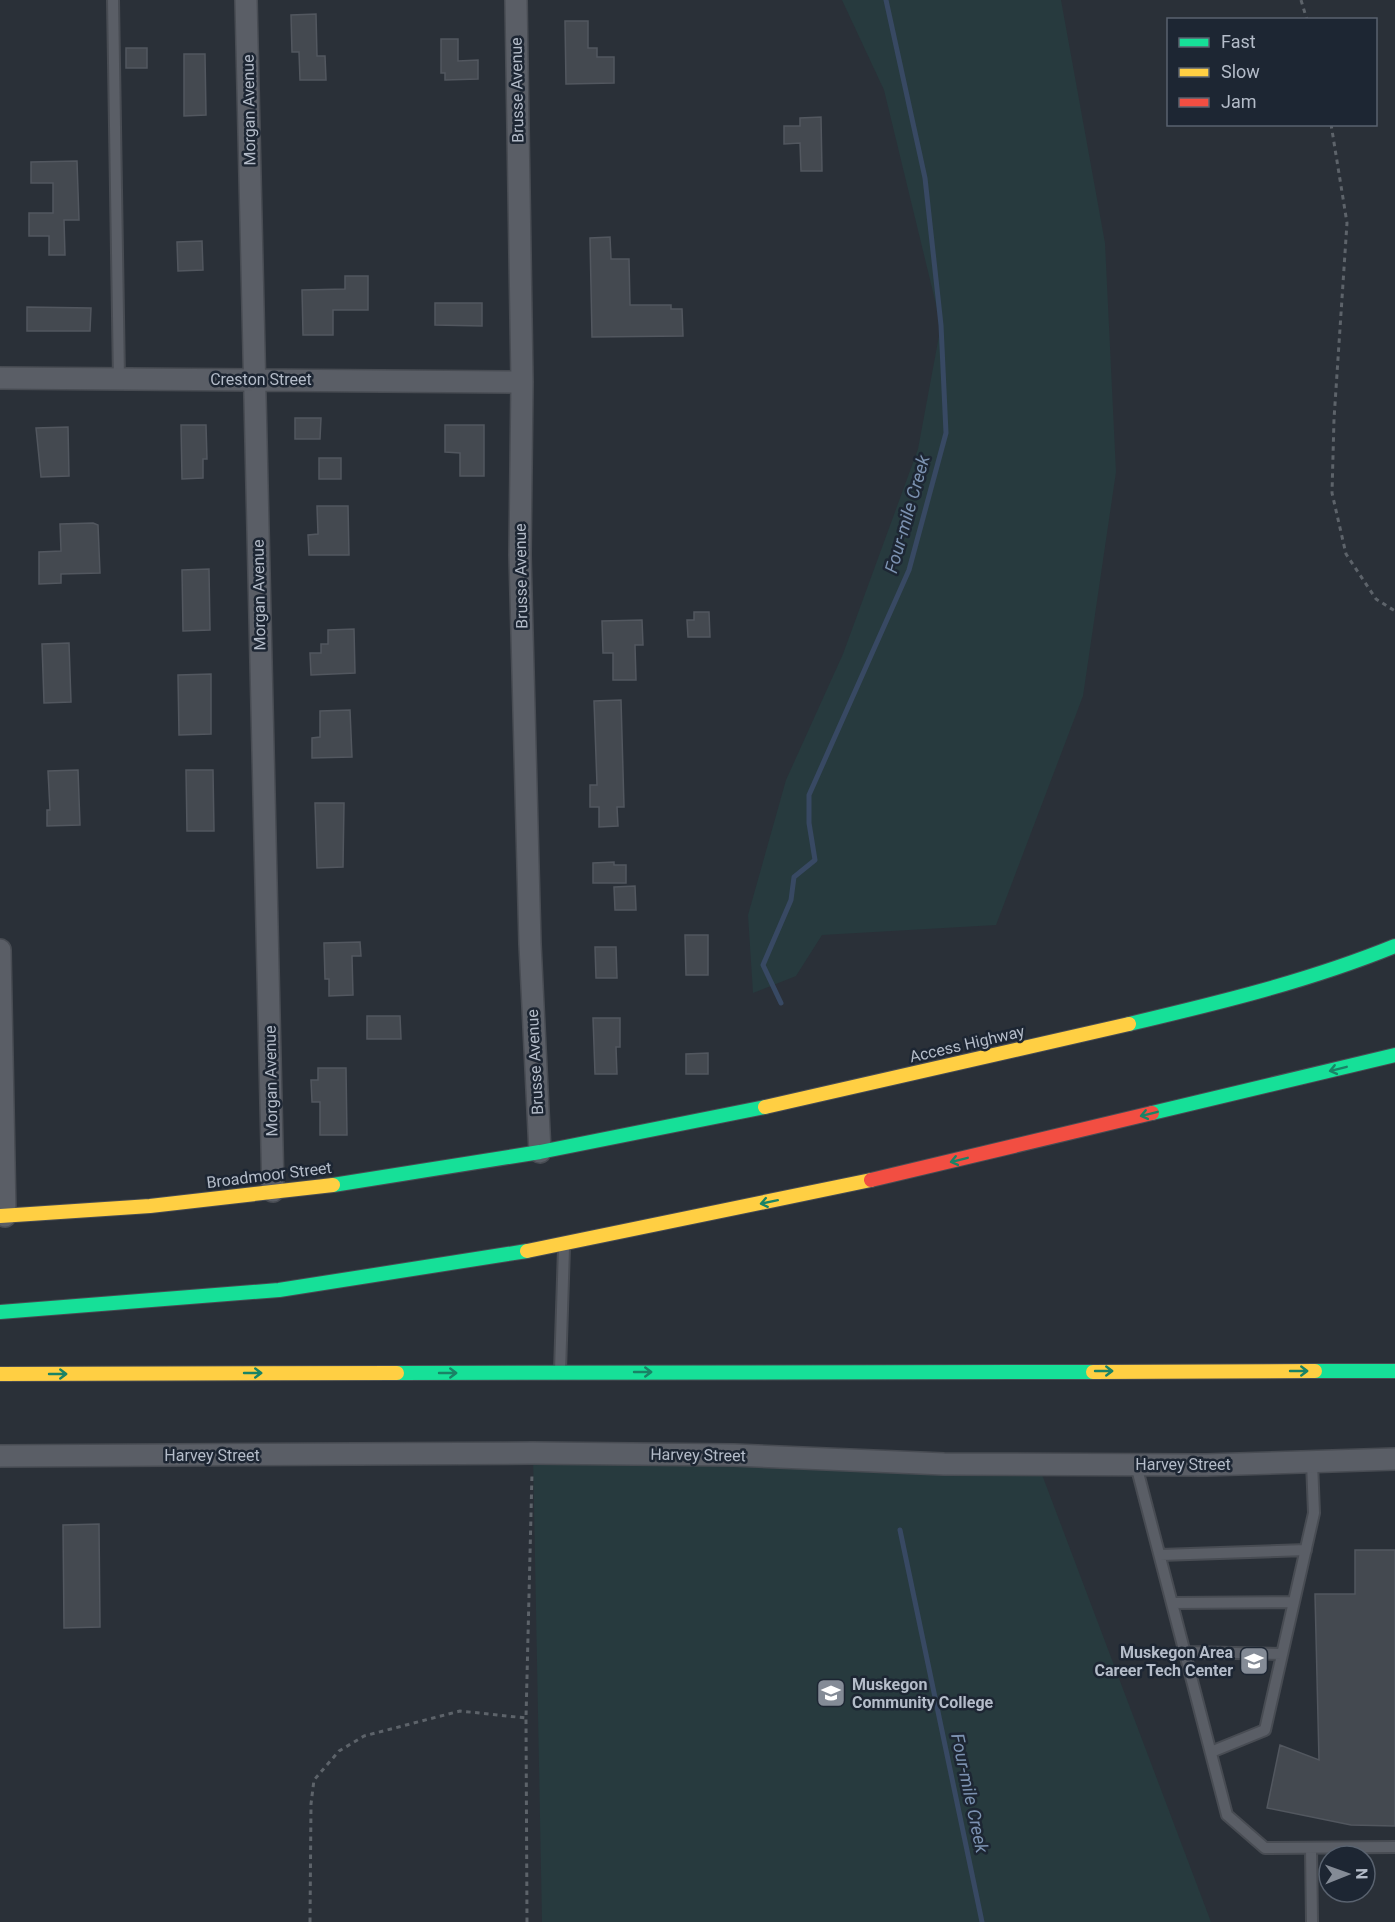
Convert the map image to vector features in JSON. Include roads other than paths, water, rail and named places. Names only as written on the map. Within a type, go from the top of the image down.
[{"type":"main road","name":"Access Highway","points":[[540,1152],[819,1096],[1205,1006],[1342,966],[1395,946]]},
{"type":"main road","points":[[0,1312],[279,1290],[564,1245],[905,1173],[1395,1055]]},
{"type":"main road","name":"Broadmoor Street","points":[[3,1216],[150,1206],[381,1179],[540,1152]]},
{"type":"main road","points":[[0,1374],[1395,1371]]},
{"type":"street","name":"Morgan Avenue","points":[[246,0],[273,1191]]},
{"type":"street","name":"Brusse Avenue","points":[[516,0],[522,382],[520,555],[530,944],[540,1152]]},
{"type":"street","name":"Creston Street","points":[[0,378],[522,382]]},
{"type":"street","points":[[0,950],[3,1216]]},
{"type":"street","name":"Harvey Street","points":[[0,1456],[533,1453],[734,1455],[944,1464],[1136,1465],[1395,1460]]},
{"type":"lane","points":[[113,0],[119,379]]},
{"type":"lane","points":[[560,1372],[564,1245]]},
{"type":"lane","points":[[1211,1752],[1265,1730],[1314,1513],[1312,1462]]},
{"type":"lane","points":[[1136,1465],[1227,1815],[1265,1848],[1395,1847]]},
{"type":"lane","points":[[1160,1555],[1306,1550]]},
{"type":"lane","points":[[1172,1603],[1294,1602]]},
{"type":"lane","points":[[1185,1652],[1282,1654]]},
{"type":"lane","points":[[1311,1848],[1312,1922]]},
{"type":"waterway","name":"Four-mile Creek","points":[[781,1003],[763,965],[791,900],[794,877],[815,860],[809,823],[809,795],[909,570],[946,433],[941,325],[925,178],[886,0]]},
{"type":"waterway","name":"Four-mile Creek","points":[[900,1530],[982,1922]]},
{"type":"place","name":"Muskegon Area Career Tech Center","points":[[1254,1661]]},
{"type":"place","name":"Muskegon Community College","points":[[831,1693]]}]
